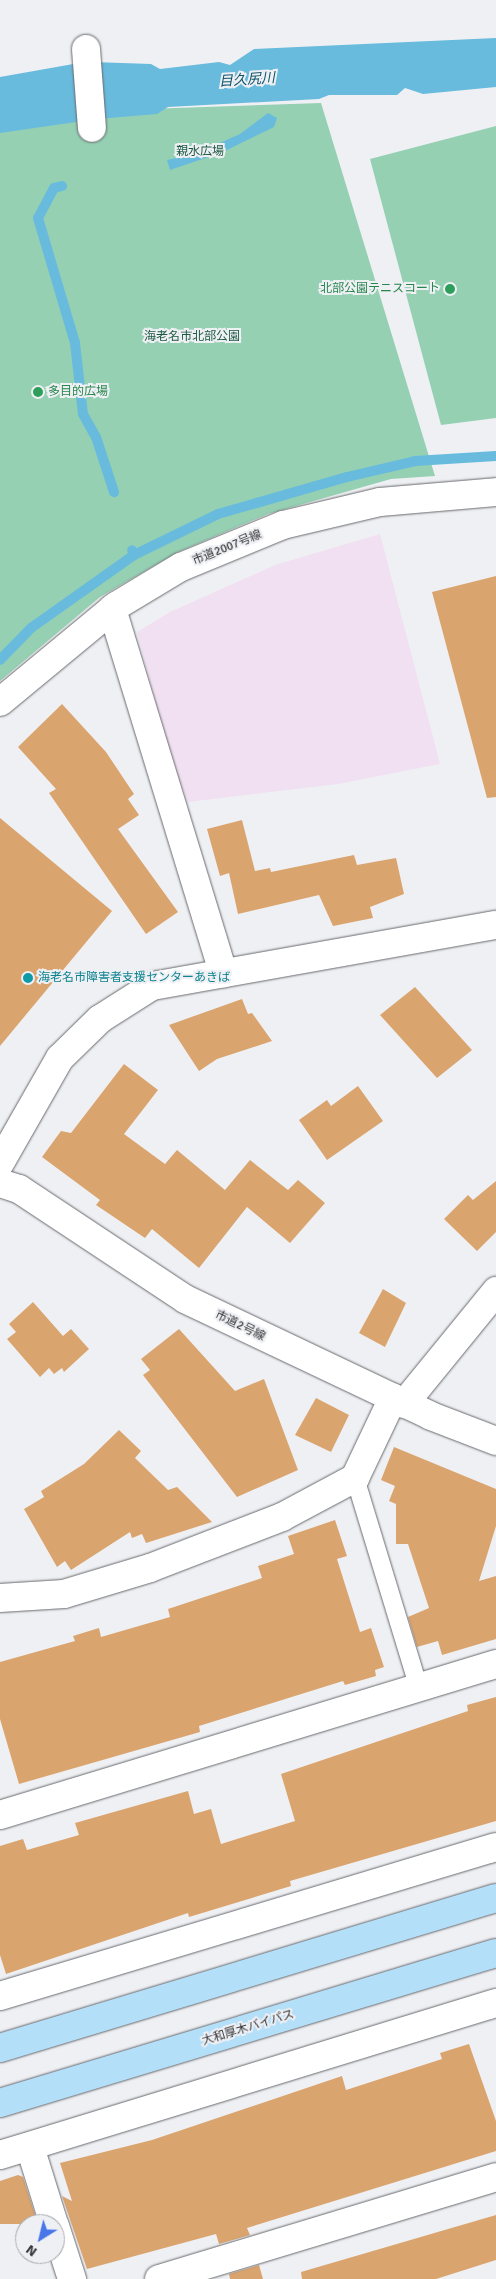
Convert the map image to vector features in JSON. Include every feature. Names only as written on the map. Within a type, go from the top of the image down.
[{"type":"highway","points":[[0,2048],[496,1898]]},
{"type":"highway","name":"大和厚木バイパス","points":[[0,2103],[496,1953]]},
{"type":"street","points":[[86,49],[92,128]]},
{"type":"street","name":"市道2007号線","points":[[0,702],[112,609],[181,567],[283,525],[380,502],[496,492]]},
{"type":"street","points":[[112,609],[223,973]]},
{"type":"street","points":[[0,1163],[60,1058],[100,1018],[152,986],[496,924]]},
{"type":"street","name":"市道2号線","points":[[0,1183],[19,1189],[184,1299],[399,1401],[496,1441]]},
{"type":"street","points":[[0,1598],[64,1594],[150,1568],[282,1517],[355,1478],[399,1401],[496,1290]]},
{"type":"street","points":[[0,1816],[418,1686],[496,1664]]},
{"type":"street","points":[[0,1996],[496,1847]]},
{"type":"street","points":[[0,2155],[496,2003]]},
{"type":"street","points":[[30,2147],[51,2214]]},
{"type":"street","points":[[159,2279],[496,2177]]},
{"type":"street","points":[[65,2257],[72,2279]]},
{"type":"lane","points":[[355,1478],[418,1686]]},
{"type":"shaded area","points":[[380,534],[440,764],[338,784],[188,802],[170,757],[137,632],[170,612],[275,565]]},
{"type":"green space","name":"海老名市北部公園","points":[[321,103],[435,476],[391,479],[268,514],[178,552],[100,597],[0,681],[0,114]]},
{"type":"green space","name":"北部公園テニスコート","points":[[496,126],[496,418],[441,425],[370,159]]},
{"type":"water","name":"目久尻川","points":[[496,38],[496,87],[423,94],[405,88],[397,95],[329,95],[319,99],[168,107],[157,114],[97,119],[93,62],[151,64],[160,69],[219,62],[230,65],[254,49]]},
{"type":"water","points":[[79,63],[83,121],[0,133],[0,77]]},
{"type":"water","points":[[268,113],[277,118],[274,127],[223,152],[170,170],[167,160],[195,154],[240,134]]},
{"type":"building","points":[[496,576],[496,797],[487,798],[432,592]]},
{"type":"building","points":[[62,704],[106,752],[134,794],[128,799],[139,815],[118,829],[178,912],[146,934],[49,793],[56,789],[18,747]]},
{"type":"building","name":"海老名市障害者支援センターあきば","points":[[0,818],[112,911],[0,1046]]},
{"type":"building","points":[[242,820],[255,871],[270,868],[271,872],[354,855],[357,865],[396,858],[404,894],[370,907],[373,918],[333,926],[319,895],[238,914],[229,873],[220,876],[207,829]]},
{"type":"building","points":[[415,987],[472,1050],[437,1078],[380,1015]]},
{"type":"building","points":[[242,999],[248,1014],[252,1013],[272,1041],[217,1059],[199,1071],[169,1025]]},
{"type":"building","points":[[124,1064],[158,1090],[124,1134],[165,1164],[177,1150],[225,1190],[250,1160],[288,1190],[298,1180],[325,1203],[290,1243],[247,1207],[199,1268],[152,1229],[145,1238],[96,1205],[100,1200],[42,1157],[61,1131],[71,1133]]},
{"type":"building","points":[[358,1086],[383,1121],[327,1160],[299,1120],[327,1100],[331,1106]]},
{"type":"building","points":[[496,1181],[496,1232],[477,1251],[444,1219],[468,1195],[473,1200]]},
{"type":"building","points":[[383,1289],[406,1303],[385,1347],[359,1333]]},
{"type":"building","points":[[33,1302],[63,1336],[71,1329],[89,1349],[64,1372],[62,1368],[54,1374],[49,1368],[40,1377],[7,1339],[16,1332],[9,1324]]},
{"type":"building","points":[[179,1329],[235,1391],[264,1379],[298,1470],[237,1497],[143,1375],[150,1370],[141,1359]]},
{"type":"building","points":[[316,1398],[349,1415],[331,1452],[295,1435]]},
{"type":"building","points":[[119,1430],[141,1451],[135,1458],[168,1490],[177,1487],[212,1522],[146,1543],[142,1534],[132,1538],[130,1532],[71,1570],[65,1561],[57,1567],[24,1509],[44,1497],[41,1491],[84,1464]]},
{"type":"building","points":[[394,1447],[496,1489],[496,1526],[479,1581],[496,1576],[496,1639],[442,1655],[438,1641],[417,1647],[408,1617],[429,1608],[408,1544],[396,1544],[396,1504],[389,1501],[395,1486],[381,1480]]},
{"type":"building","points":[[335,1520],[347,1556],[337,1559],[360,1632],[371,1628],[384,1667],[375,1670],[376,1676],[345,1685],[343,1681],[199,1726],[200,1732],[19,1784],[0,1719],[0,1662],[75,1641],[73,1636],[99,1628],[101,1637],[170,1617],[168,1609],[262,1578],[258,1566],[294,1554],[288,1536]]},
{"type":"building","points":[[496,1697],[496,1821],[290,1881],[291,1886],[189,1917],[188,1913],[6,1974],[0,1955],[0,1846],[23,1839],[27,1850],[79,1835],[75,1823],[188,1791],[194,1814],[211,1809],[221,1844],[295,1821],[281,1774],[468,1711],[467,1705]]},
{"type":"building","points":[[469,2044],[496,2121],[496,2151],[247,2228],[250,2235],[219,2244],[216,2234],[87,2269],[62,2196],[72,2201],[60,2163],[152,2140],[342,2076],[346,2090],[442,2059],[440,2053]]},
{"type":"building","points":[[18,2175],[23,2177],[35,2214],[15,2214],[15,2224],[0,2224],[0,2181]]},
{"type":"building","points":[[496,2215],[496,2260],[436,2279],[302,2279],[301,2272]]},
{"type":"building","points":[[259,2265],[263,2279],[230,2279],[229,2274]]},
{"type":"waterway","points":[[62,186],[54,188],[38,218],[75,343],[83,414],[96,437],[114,492]]},
{"type":"waterway","points":[[134,555],[218,514],[347,477],[415,461],[496,456]]},
{"type":"waterway","points":[[0,660],[31,628],[134,555],[132,550]]},
{"type":"place","name":"北部公園テニスコート","points":[[450,289]]},
{"type":"place","name":"多目的広場","points":[[38,392]]},
{"type":"place","name":"海老名市障害者支援センターあきば","points":[[28,978]]},
{"type":"park label","name":"親水広場","points":[[200,152]]}]
